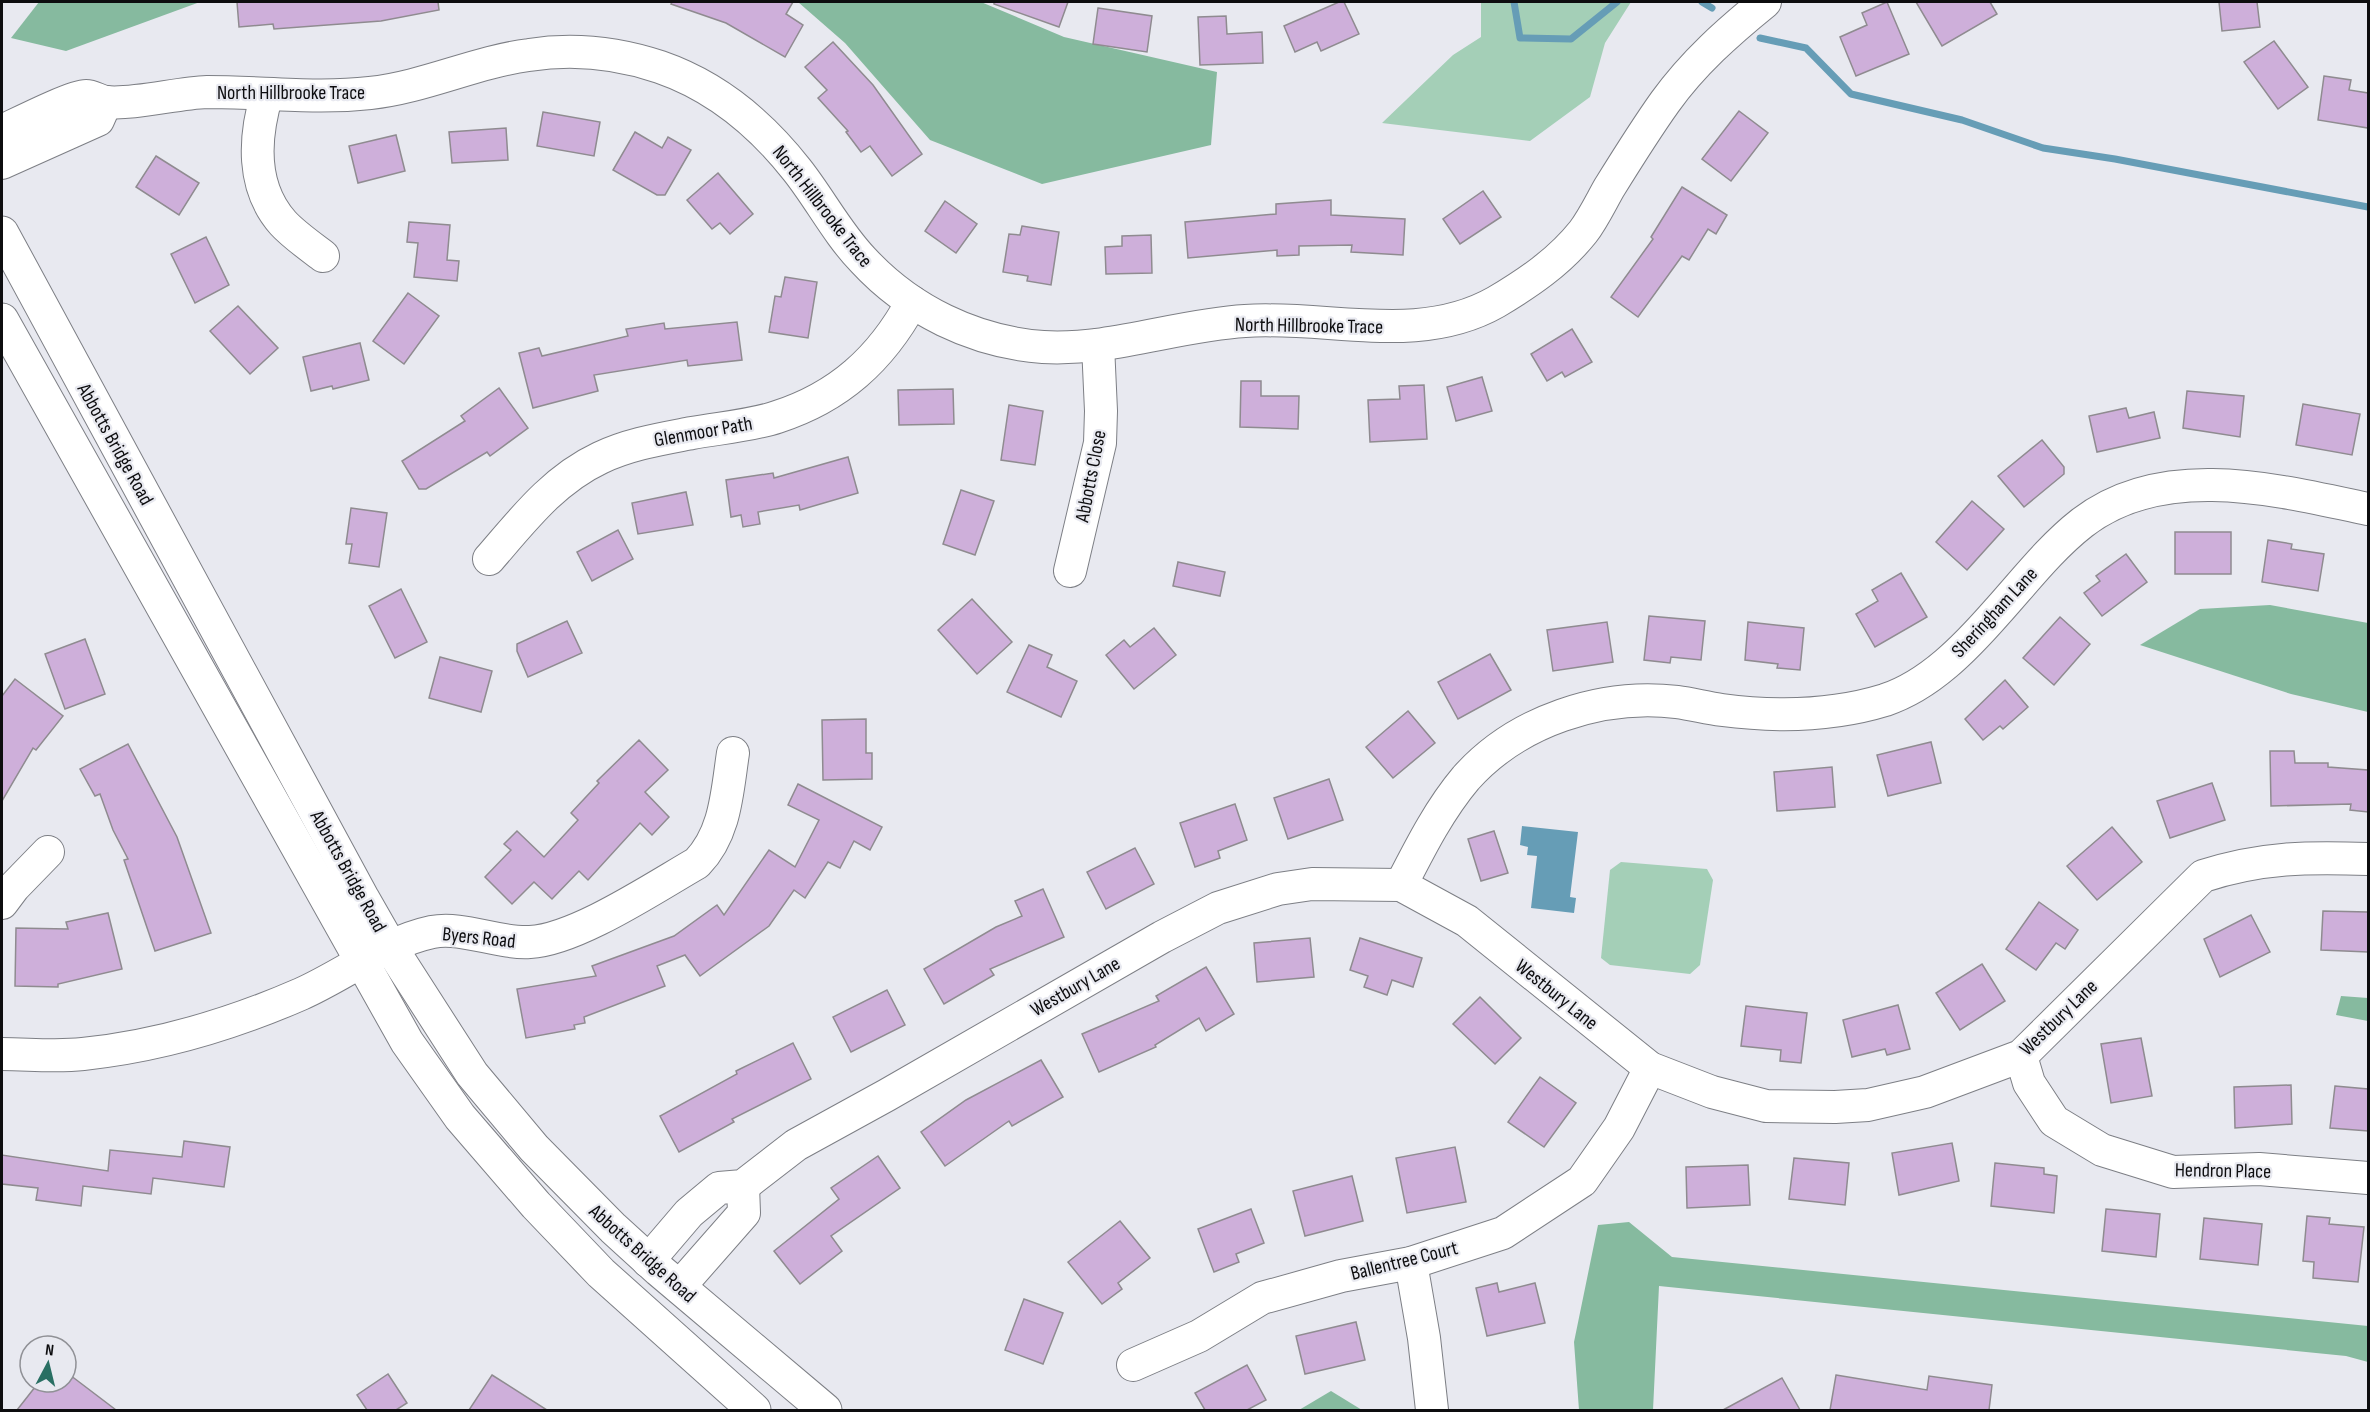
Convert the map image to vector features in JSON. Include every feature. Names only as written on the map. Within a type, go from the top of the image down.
[{"type":"main road","name":"Abbotts Bridge Road","points":[[2,233],[391,948],[479,1082],[534,1148],[648,1261],[825,1410]]},
{"type":"main road","name":"Abbotts Bridge Road","points":[[2,320],[407,1042],[460,1117],[528,1196],[601,1273],[754,1410]]},
{"type":"street","name":"North Hillbrooke Trace","points":[[2,131],[85,96],[106,102],[202,92],[322,96],[368,93],[418,84],[525,55],[568,51],[611,54],[662,67],[714,92],[759,126],[796,169],[860,257],[883,280],[912,302],[951,324],[999,340],[1044,347],[1098,345],[1195,327],[1245,321],[1299,320],[1387,327],[1429,324],[1462,316],[1490,305],[1541,274],[1582,232],[1666,100],[1694,66],[1724,34],[1765,2]]},
{"type":"street","points":[[267,94],[257,141],[264,188],[284,224],[323,256]]},
{"type":"street","points":[[2,163],[98,120],[106,102]]},
{"type":"street","name":"Glenmoor Path","points":[[489,559],[548,493],[572,474],[600,458],[648,441],[776,418],[829,395],[879,354],[896,331],[912,302]]},
{"type":"street","name":"Abbotts Close","points":[[1070,571],[1100,443],[1098,345]]},
{"type":"street","name":"Sheringham Lane","points":[[1401,885],[1432,827],[1465,780],[1488,756],[1515,736],[1547,721],[1611,703],[1645,700],[1752,714],[1821,714],[1888,699],[1917,684],[1969,644],[2059,542],[2085,521],[2115,503],[2148,493],[2184,486],[2250,486],[2368,509]]},
{"type":"street","name":"Byers Road","points":[[2,1054],[81,1054],[160,1043],[228,1024],[303,993],[391,948],[432,932],[451,932],[527,943],[545,941],[570,933],[697,863],[714,842],[721,825],[733,753]]},
{"type":"street","points":[[2,903],[14,887],[48,852]]},
{"type":"street","name":"Westbury Lane","points":[[648,1261],[706,1197],[719,1188],[743,1186],[796,1145],[1152,942],[1218,908],[1278,889],[1312,884],[1401,885],[1467,921],[1650,1068],[1712,1092],[1766,1106],[1835,1107],[1868,1105],[1925,1092],[2021,1056],[2203,876],[2235,866],[2295,857],[2368,859]]},
{"type":"street","name":"Hendron Place","points":[[2021,1056],[2029,1083],[2054,1121],[2102,1150],[2173,1172],[2259,1169],[2368,1178]]},
{"type":"street","name":"Ballentree Court","points":[[1133,1365],[1200,1336],[1262,1298],[1341,1276],[1411,1263],[1503,1233],[1582,1181],[1619,1128],[1650,1068]]},
{"type":"street","points":[[679,1287],[744,1213],[743,1186]]},
{"type":"street","points":[[1411,1263],[1424,1338],[1432,1410]]},
{"type":"green space","points":[[39,2],[200,2],[66,51],[11,38]]},
{"type":"green space","points":[[798,2],[981,2],[1064,37],[1217,72],[1211,145],[1042,184],[930,140],[845,43]]},
{"type":"green space","points":[[1481,2],[1631,2],[1605,43],[1590,97],[1530,141],[1382,123],[1453,55],[1481,37]]},
{"type":"green space","points":[[2270,605],[2368,623],[2368,712],[2291,694],[2140,645],[2200,609]]},
{"type":"green space","points":[[1621,862],[1707,869],[1713,880],[1700,965],[1690,974],[1610,965],[1601,958],[1610,870]]},
{"type":"green space","points":[[2341,996],[2368,998],[2368,1021],[2336,1015]]},
{"type":"green space","points":[[1629,1222],[1672,1257],[2368,1326],[2368,1362],[2346,1356],[1659,1286],[1653,1410],[1579,1410],[1574,1342],[1598,1225]]},
{"type":"green space","points":[[1331,1391],[1362,1410],[1299,1410]]},
{"type":"water","points":[[1522,826],[1578,832],[1570,897],[1576,898],[1574,913],[1531,908],[1537,856],[1527,855],[1528,847],[1520,845]]},
{"type":"building","points":[[237,2],[438,2],[439,10],[381,21],[274,29],[273,24],[239,27]]},
{"type":"building","points":[[672,2],[793,2],[786,14],[803,25],[785,57],[726,23],[671,4]]},
{"type":"building","points":[[994,2],[1068,2],[1059,27],[994,4]]},
{"type":"building","points":[[1339,2],[1344,2],[1359,34],[1321,51],[1317,42],[1295,52],[1284,26]]},
{"type":"building","points":[[1887,2],[1909,54],[1856,76],[1840,37],[1867,25],[1862,13]]},
{"type":"building","points":[[1916,2],[1990,2],[1997,14],[1942,46]]},
{"type":"building","points":[[2219,2],[2257,2],[2260,27],[2222,31]]},
{"type":"building","points":[[1098,8],[1152,16],[1147,52],[1093,44]]},
{"type":"building","points":[[1226,16],[1227,34],[1262,32],[1263,63],[1200,65],[1198,17]]},
{"type":"building","points":[[2274,41],[2308,87],[2278,109],[2244,62]]},
{"type":"building","points":[[833,42],[873,85],[922,154],[892,176],[870,146],[861,152],[846,132],[848,131],[818,98],[827,90],[805,67]]},
{"type":"building","points":[[2324,76],[2351,80],[2349,90],[2368,93],[2368,128],[2318,120]]},
{"type":"building","points":[[1739,111],[1768,133],[1731,181],[1702,159]]},
{"type":"building","points":[[543,112],[600,122],[594,156],[537,146]]},
{"type":"building","points":[[506,128],[508,160],[452,163],[449,132]]},
{"type":"building","points":[[635,132],[662,148],[668,137],[691,150],[665,195],[657,195],[613,170]]},
{"type":"building","points":[[396,135],[405,171],[358,183],[349,146]]},
{"type":"building","points":[[156,156],[199,183],[179,215],[136,187]]},
{"type":"building","points":[[718,173],[753,214],[730,234],[720,223],[712,229],[687,200]]},
{"type":"building","points":[[1682,187],[1727,215],[1716,234],[1708,229],[1689,260],[1682,256],[1638,317],[1611,297],[1653,239],[1651,237]]},
{"type":"building","points":[[1483,191],[1501,217],[1460,244],[1443,219]]},
{"type":"building","points":[[1331,200],[1331,215],[1405,219],[1403,255],[1351,252],[1352,245],[1299,246],[1299,255],[1277,256],[1277,250],[1188,258],[1185,222],[1276,214],[1276,204]]},
{"type":"building","points":[[945,201],[977,224],[956,253],[925,231]]},
{"type":"building","points":[[409,222],[450,225],[447,260],[459,261],[457,281],[414,277],[418,243],[407,242]]},
{"type":"building","points":[[1022,226],[1059,232],[1051,285],[1027,281],[1028,276],[1003,272],[1009,234],[1020,235]]},
{"type":"building","points":[[1151,235],[1152,273],[1106,274],[1105,247],[1122,246],[1122,236]]},
{"type":"building","points":[[206,237],[229,285],[195,303],[171,254]]},
{"type":"building","points":[[785,277],[817,282],[808,338],[769,332],[775,296],[781,297]]},
{"type":"building","points":[[408,293],[439,316],[404,364],[373,341]]},
{"type":"building","points":[[238,306],[278,348],[250,374],[210,331]]},
{"type":"building","points":[[737,322],[742,360],[688,366],[687,360],[594,375],[598,391],[533,408],[519,353],[539,348],[542,356],[628,336],[626,329],[664,323],[665,329]]},
{"type":"building","points":[[1572,329],[1592,362],[1565,377],[1562,372],[1547,381],[1531,354]]},
{"type":"building","points":[[360,343],[369,380],[333,389],[332,386],[311,391],[303,357]]},
{"type":"building","points":[[1482,377],[1492,411],[1456,421],[1447,387]]},
{"type":"building","points":[[1241,381],[1261,381],[1261,396],[1299,396],[1298,429],[1240,427]]},
{"type":"building","points":[[1424,385],[1427,439],[1370,442],[1368,400],[1400,399],[1399,386]]},
{"type":"building","points":[[499,388],[528,428],[490,456],[487,452],[426,489],[419,489],[402,461],[465,421],[461,416]]},
{"type":"building","points":[[953,389],[954,424],[899,425],[898,390]]},
{"type":"building","points":[[2187,391],[2244,396],[2240,437],[2183,428]]},
{"type":"building","points":[[2303,404],[2360,414],[2352,455],[2296,445]]},
{"type":"building","points":[[1009,405],[1043,411],[1035,465],[1001,460]]},
{"type":"building","points":[[2126,408],[2129,418],[2154,412],[2160,438],[2097,452],[2089,416]]},
{"type":"building","points":[[2042,440],[2064,467],[2064,474],[2024,507],[1998,476]]},
{"type":"building","points":[[848,457],[858,493],[800,510],[799,505],[758,512],[760,524],[743,527],[741,515],[731,517],[726,480],[773,473],[774,478]]},
{"type":"building","points":[[961,490],[994,501],[975,555],[943,544]]},
{"type":"building","points":[[686,492],[693,525],[638,534],[632,503]]},
{"type":"building","points":[[1972,501],[2004,529],[1967,570],[1936,542]]},
{"type":"building","points":[[351,508],[387,513],[379,567],[349,563],[352,544],[346,544]]},
{"type":"building","points":[[618,530],[633,559],[592,581],[577,552]]},
{"type":"building","points":[[2175,532],[2231,532],[2231,574],[2175,574]]},
{"type":"building","points":[[2268,540],[2292,544],[2291,549],[2324,554],[2318,591],[2262,582]]},
{"type":"building","points":[[2126,554],[2147,582],[2102,616],[2084,593],[2100,581],[2096,576]]},
{"type":"building","points":[[1178,562],[1225,572],[1220,596],[1173,586]]},
{"type":"building","points":[[1901,573],[1927,617],[1875,647],[1856,614],[1878,601],[1872,590]]},
{"type":"building","points":[[401,589],[427,642],[395,658],[369,606]]},
{"type":"building","points":[[972,599],[1012,642],[977,674],[938,630]]},
{"type":"building","points":[[1649,616],[1705,621],[1701,660],[1671,657],[1670,663],[1644,660]]},
{"type":"building","points":[[2060,617],[2090,644],[2054,685],[2023,658]]},
{"type":"building","points":[[567,621],[582,653],[528,677],[517,651],[517,644]]},
{"type":"building","points":[[1607,622],[1613,662],[1553,671],[1547,630]]},
{"type":"building","points":[[1748,622],[1804,628],[1800,670],[1777,668],[1778,664],[1745,660]]},
{"type":"building","points":[[1154,628],[1176,655],[1134,689],[1106,655],[1124,640],[1130,647]]},
{"type":"building","points":[[85,639],[105,694],[65,709],[45,654]]},
{"type":"building","points":[[1029,645],[1052,655],[1047,667],[1077,681],[1061,717],[1007,692]]},
{"type":"building","points":[[1490,654],[1511,690],[1458,719],[1438,682]]},
{"type":"building","points":[[440,657],[492,671],[481,712],[429,698]]},
{"type":"building","points":[[15,679],[63,716],[36,750],[33,748],[2,801],[2,696]]},
{"type":"building","points":[[2005,680],[2028,707],[2003,729],[2000,726],[1983,740],[1965,719]]},
{"type":"building","points":[[1408,711],[1435,743],[1393,778],[1366,747]]},
{"type":"building","points":[[866,719],[866,753],[872,753],[872,779],[823,780],[822,720]]},
{"type":"building","points":[[639,740],[668,770],[645,792],[669,817],[652,835],[640,823],[588,880],[579,871],[552,899],[534,882],[512,904],[485,877],[511,850],[504,844],[517,831],[544,857],[578,820],[571,813],[599,783],[597,781]]},
{"type":"building","points":[[1931,742],[1941,783],[1888,796],[1877,755]]},
{"type":"building","points":[[128,744],[177,837],[211,933],[155,951],[124,860],[128,859],[113,830],[100,794],[95,796],[80,769]]},
{"type":"building","points":[[2270,751],[2294,751],[2295,763],[2328,763],[2328,767],[2368,770],[2368,812],[2350,810],[2351,804],[2271,806]]},
{"type":"building","points":[[1832,767],[1835,807],[1777,811],[1774,772]]},
{"type":"building","points":[[1329,779],[1343,820],[1288,839],[1274,798]]},
{"type":"building","points":[[2212,783],[2225,820],[2170,838],[2157,801]]},
{"type":"building","points":[[798,784],[882,827],[870,850],[854,841],[840,868],[828,862],[805,898],[794,890],[769,926],[700,976],[685,955],[657,966],[665,986],[584,1017],[585,1023],[574,1025],[575,1029],[526,1038],[517,989],[596,976],[592,966],[674,936],[717,905],[724,915],[769,850],[795,867],[819,820],[788,805]]},
{"type":"building","points":[[1235,804],[1247,840],[1218,851],[1220,858],[1195,867],[1180,823]]},
{"type":"building","points":[[2112,827],[2142,862],[2097,900],[2067,866]]},
{"type":"building","points":[[1494,831],[1508,873],[1481,881],[1468,839]]},
{"type":"building","points":[[1135,848],[1154,884],[1106,909],[1087,872]]},
{"type":"building","points":[[1043,889],[1064,937],[990,969],[994,975],[944,1004],[924,969],[996,927],[1022,916],[1015,901]]},
{"type":"building","points":[[2039,902],[2078,930],[2065,949],[2056,943],[2036,970],[2006,949]]},
{"type":"building","points":[[2323,911],[2368,912],[2368,952],[2321,950]]},
{"type":"building","points":[[108,913],[122,969],[58,984],[58,987],[15,986],[16,928],[68,929],[66,922]]},
{"type":"building","points":[[2251,915],[2270,952],[2220,977],[2204,939]]},
{"type":"building","points":[[1310,938],[1314,977],[1257,982],[1254,943]]},
{"type":"building","points":[[1360,938],[1422,958],[1413,987],[1392,980],[1387,995],[1364,987],[1368,976],[1350,970]]},
{"type":"building","points":[[1982,964],[2005,1001],[1960,1030],[1936,993]]},
{"type":"building","points":[[1206,967],[1234,1014],[1206,1031],[1199,1018],[1155,1045],[1156,1047],[1099,1072],[1082,1034],[1159,1001],[1156,996]]},
{"type":"building","points":[[887,990],[905,1025],[851,1052],[833,1017]]},
{"type":"building","points":[[1480,997],[1521,1038],[1495,1064],[1453,1024]]},
{"type":"building","points":[[1898,1005],[1910,1049],[1887,1055],[1885,1049],[1852,1057],[1843,1020]]},
{"type":"building","points":[[1746,1006],[1807,1013],[1801,1063],[1780,1061],[1781,1050],[1741,1046]]},
{"type":"building","points":[[2141,1038],[2152,1096],[2111,1103],[2101,1044]]},
{"type":"building","points":[[793,1043],[811,1079],[732,1119],[734,1122],[679,1152],[660,1116],[737,1074],[736,1071]]},
{"type":"building","points":[[1041,1060],[1063,1097],[1012,1126],[1009,1121],[945,1166],[921,1132],[966,1100]]},
{"type":"building","points":[[1540,1077],[1576,1103],[1544,1147],[1508,1122]]},
{"type":"building","points":[[2291,1085],[2292,1124],[2235,1128],[2234,1087]]},
{"type":"building","points":[[2335,1086],[2368,1089],[2368,1131],[2330,1128]]},
{"type":"building","points":[[184,1141],[230,1147],[224,1187],[153,1178],[151,1194],[83,1186],[81,1206],[36,1200],[38,1188],[2,1184],[2,1155],[108,1171],[110,1150],[182,1157]]},
{"type":"building","points":[[1952,1143],[1959,1181],[1899,1195],[1892,1153]]},
{"type":"building","points":[[1455,1147],[1466,1202],[1407,1213],[1396,1158]]},
{"type":"building","points":[[878,1156],[900,1188],[831,1236],[842,1251],[800,1284],[774,1251],[839,1199],[831,1188]]},
{"type":"building","points":[[1794,1158],[1849,1163],[1845,1205],[1789,1199]]},
{"type":"building","points":[[1995,1163],[2044,1168],[2044,1174],[2057,1176],[2054,1213],[1991,1206]]},
{"type":"building","points":[[1748,1165],[1750,1205],[1687,1208],[1686,1167]]},
{"type":"building","points":[[1352,1176],[1363,1221],[1305,1236],[1293,1191]]},
{"type":"building","points":[[1251,1209],[1264,1243],[1236,1254],[1239,1262],[1214,1272],[1198,1229]]},
{"type":"building","points":[[2106,1209],[2160,1214],[2156,1257],[2102,1251]]},
{"type":"building","points":[[2307,1216],[2330,1218],[2329,1224],[2364,1227],[2358,1282],[2313,1278],[2314,1262],[2303,1261]]},
{"type":"building","points":[[2204,1218],[2262,1224],[2258,1265],[2200,1259]]},
{"type":"building","points":[[1120,1221],[1150,1258],[1118,1283],[1122,1289],[1102,1304],[1068,1262]]},
{"type":"building","points":[[1497,1283],[1499,1292],[1535,1283],[1545,1323],[1487,1336],[1476,1288]]},
{"type":"building","points":[[1024,1299],[1063,1313],[1043,1364],[1005,1350]]},
{"type":"building","points":[[1356,1322],[1365,1360],[1305,1374],[1296,1336]]},
{"type":"building","points":[[1247,1365],[1266,1400],[1247,1410],[1205,1410],[1195,1393]]},
{"type":"building","points":[[388,1374],[407,1403],[396,1410],[367,1410],[357,1395]]},
{"type":"building","points":[[492,1375],[547,1410],[469,1410]]},
{"type":"building","points":[[1836,1375],[1927,1390],[1929,1376],[1992,1385],[1989,1410],[1830,1410]]},
{"type":"building","points":[[1782,1378],[1800,1410],[1723,1410]]},
{"type":"building","points":[[78,1381],[116,1410],[17,1410],[30,1394],[78,1394]]},
{"type":"waterway","points":[[1514,2],[1520,38],[1571,39],[1617,2]]},
{"type":"waterway","points":[[1702,2],[1712,8]]},
{"type":"waterway","points":[[1760,38],[1806,48],[1851,94],[1962,120],[2043,148],[2115,159],[2368,207]]}]
